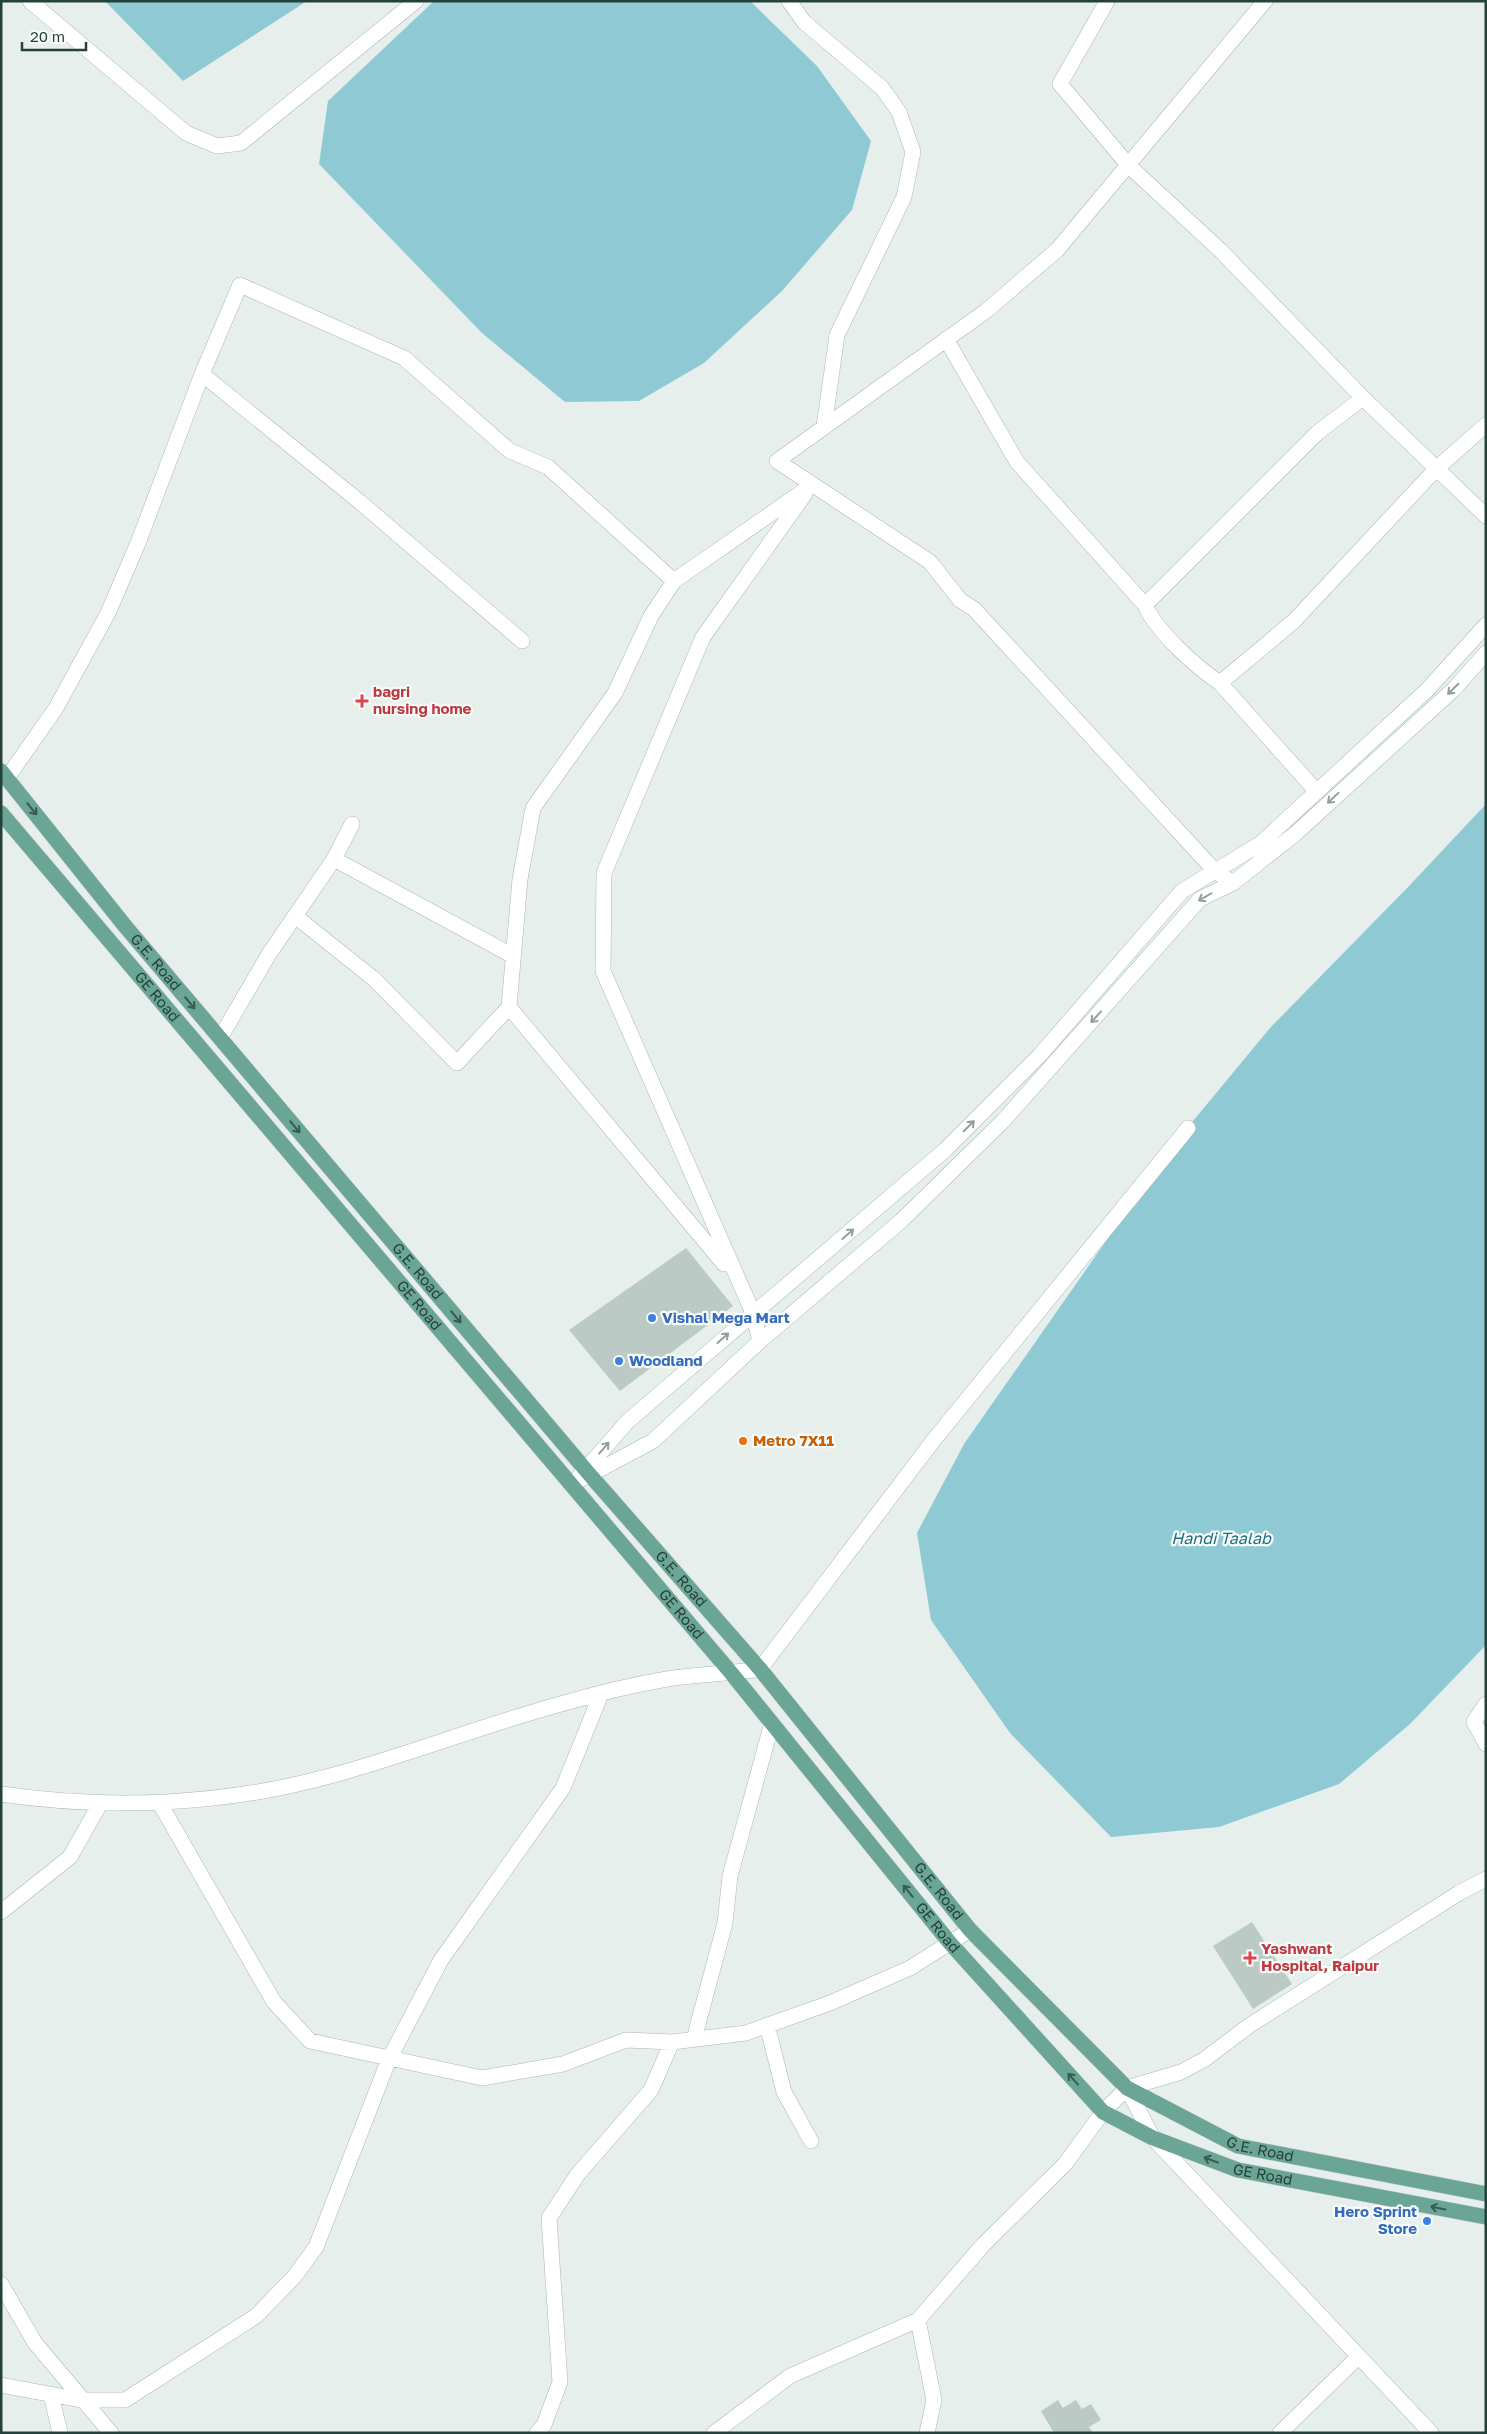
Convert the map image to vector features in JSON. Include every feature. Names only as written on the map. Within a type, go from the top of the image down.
[{"type":"main road","name":"G.E. Road","points":[[4,775],[125,926],[588,1472],[760,1669],[970,1930],[1127,2088],[1238,2146],[1486,2194]]},
{"type":"main road","name":"GE Road","points":[[1,813],[732,1674],[950,1943],[1104,2112],[1152,2138],[1238,2170],[1486,2217]]},
{"type":"street","points":[[30,1],[186,132],[216,146],[241,143],[416,1]]},
{"type":"street","points":[[789,1],[804,22],[882,88],[899,112],[913,152],[904,197],[837,335],[824,427]]},
{"type":"street","points":[[1107,1],[1060,84],[1129,166],[1221,251],[1363,398],[1486,516]]},
{"type":"street","points":[[1233,883],[1215,871],[974,609],[960,600],[930,562],[777,461],[986,311],[1057,250],[1266,1]]},
{"type":"street","points":[[4,775],[56,708],[108,613],[138,543],[202,374],[240,285],[404,358],[510,451],[548,467],[674,581]]},
{"type":"street","points":[[946,339],[1017,462],[1145,605],[1150,617],[1194,664],[1220,683],[1317,792]]},
{"type":"street","points":[[202,374],[360,502],[522,641]]},
{"type":"street","points":[[1145,605],[1317,433],[1363,398]]},
{"type":"street","points":[[1220,683],[1294,621],[1437,468],[1486,425]]},
{"type":"street","points":[[295,916],[374,979],[457,1063],[509,1007],[520,879],[533,808],[615,693],[651,616],[674,581],[812,485]]},
{"type":"street","points":[[760,1341],[752,1313],[604,971],[604,873],[703,638],[812,485]]},
{"type":"street","points":[[572,1485],[588,1472],[628,1421],[752,1313],[945,1150],[1040,1055],[1182,891],[1260,844],[1427,690],[1486,624]]},
{"type":"street","points":[[588,1472],[653,1441],[760,1341],[901,1222],[1002,1121],[1200,899],[1233,883],[1295,834],[1453,690],[1486,653]]},
{"type":"street","points":[[220,1038],[269,954],[334,859],[352,824]]},
{"type":"street","points":[[334,859],[513,956]]},
{"type":"street","points":[[509,1007],[735,1277]]},
{"type":"street","points":[[1,1794],[101,1802],[159,1802],[266,1791],[329,1776],[561,1704],[601,1694],[668,1679],[732,1674],[760,1669],[933,1441],[1188,1128]]},
{"type":"street","points":[[1,2385],[81,2400],[125,2400],[256,2316],[294,2277],[316,2247],[390,2058],[441,1960],[563,1788],[601,1694]]},
{"type":"street","points":[[1486,1704],[1474,1722],[1486,1744]]},
{"type":"street","points":[[694,2039],[725,1923],[730,1876],[772,1723]]},
{"type":"street","points":[[1,1912],[70,1857],[101,1802]]},
{"type":"street","points":[[159,1802],[274,2002],[310,2041],[482,2078],[563,2064],[626,2040],[672,2042],[746,2032],[830,2003],[910,1968],[970,1930]]},
{"type":"street","points":[[714,2433],[790,2376],[918,2320],[983,2245],[1065,2164],[1104,2112],[1127,2088],[1181,2072],[1204,2060],[1250,2025],[1459,1893],[1486,1880]]},
{"type":"street","points":[[767,2025],[784,2092],[811,2141]]},
{"type":"street","points":[[537,2433],[544,2425],[560,2382],[549,2218],[578,2174],[651,2090],[672,2042]]},
{"type":"street","points":[[1127,2088],[1152,2138],[1431,2433]]},
{"type":"street","points":[[1,2284],[35,2343],[81,2400],[111,2433]]},
{"type":"street","points":[[918,2320],[934,2400],[927,2433]]},
{"type":"street","points":[[1280,2433],[1358,2357]]},
{"type":"street","points":[[51,2394],[60,2433]]},
{"type":"water","points":[[105,1],[307,1],[183,81]]},
{"type":"water","points":[[434,1],[750,1],[817,66],[871,141],[852,210],[782,291],[704,363],[639,401],[565,402],[482,333],[319,164],[328,101]]},
{"type":"water","name":"Handi Taalab","points":[[1486,804],[1486,1645],[1410,1724],[1339,1784],[1219,1827],[1111,1837],[1010,1733],[931,1620],[917,1533],[964,1444],[1174,1144],[1270,1028],[1410,885]]},
{"type":"building","name":"Vishal Mega Mart","points":[[686,1248],[733,1306],[620,1391],[569,1330]]},
{"type":"building","points":[[1252,1922],[1292,1984],[1253,2009],[1213,1946]]},
{"type":"building","points":[[1058,2400],[1063,2408],[1076,2400],[1082,2409],[1091,2404],[1101,2420],[1089,2427],[1093,2433],[1054,2433],[1041,2411]]},
{"type":"place","name":"bagri nursing home","points":[[362,701]]},
{"type":"place","name":"Vishal Mega Mart","points":[[652,1318]]},
{"type":"place","name":"Woodland","points":[[619,1361]]},
{"type":"place","name":"Metro 7X11","points":[[743,1441]]},
{"type":"place","name":"Yashwant Hospital, Raipur","points":[[1250,1958]]},
{"type":"place","name":"Hero Sprint Store","points":[[1427,2221]]}]
